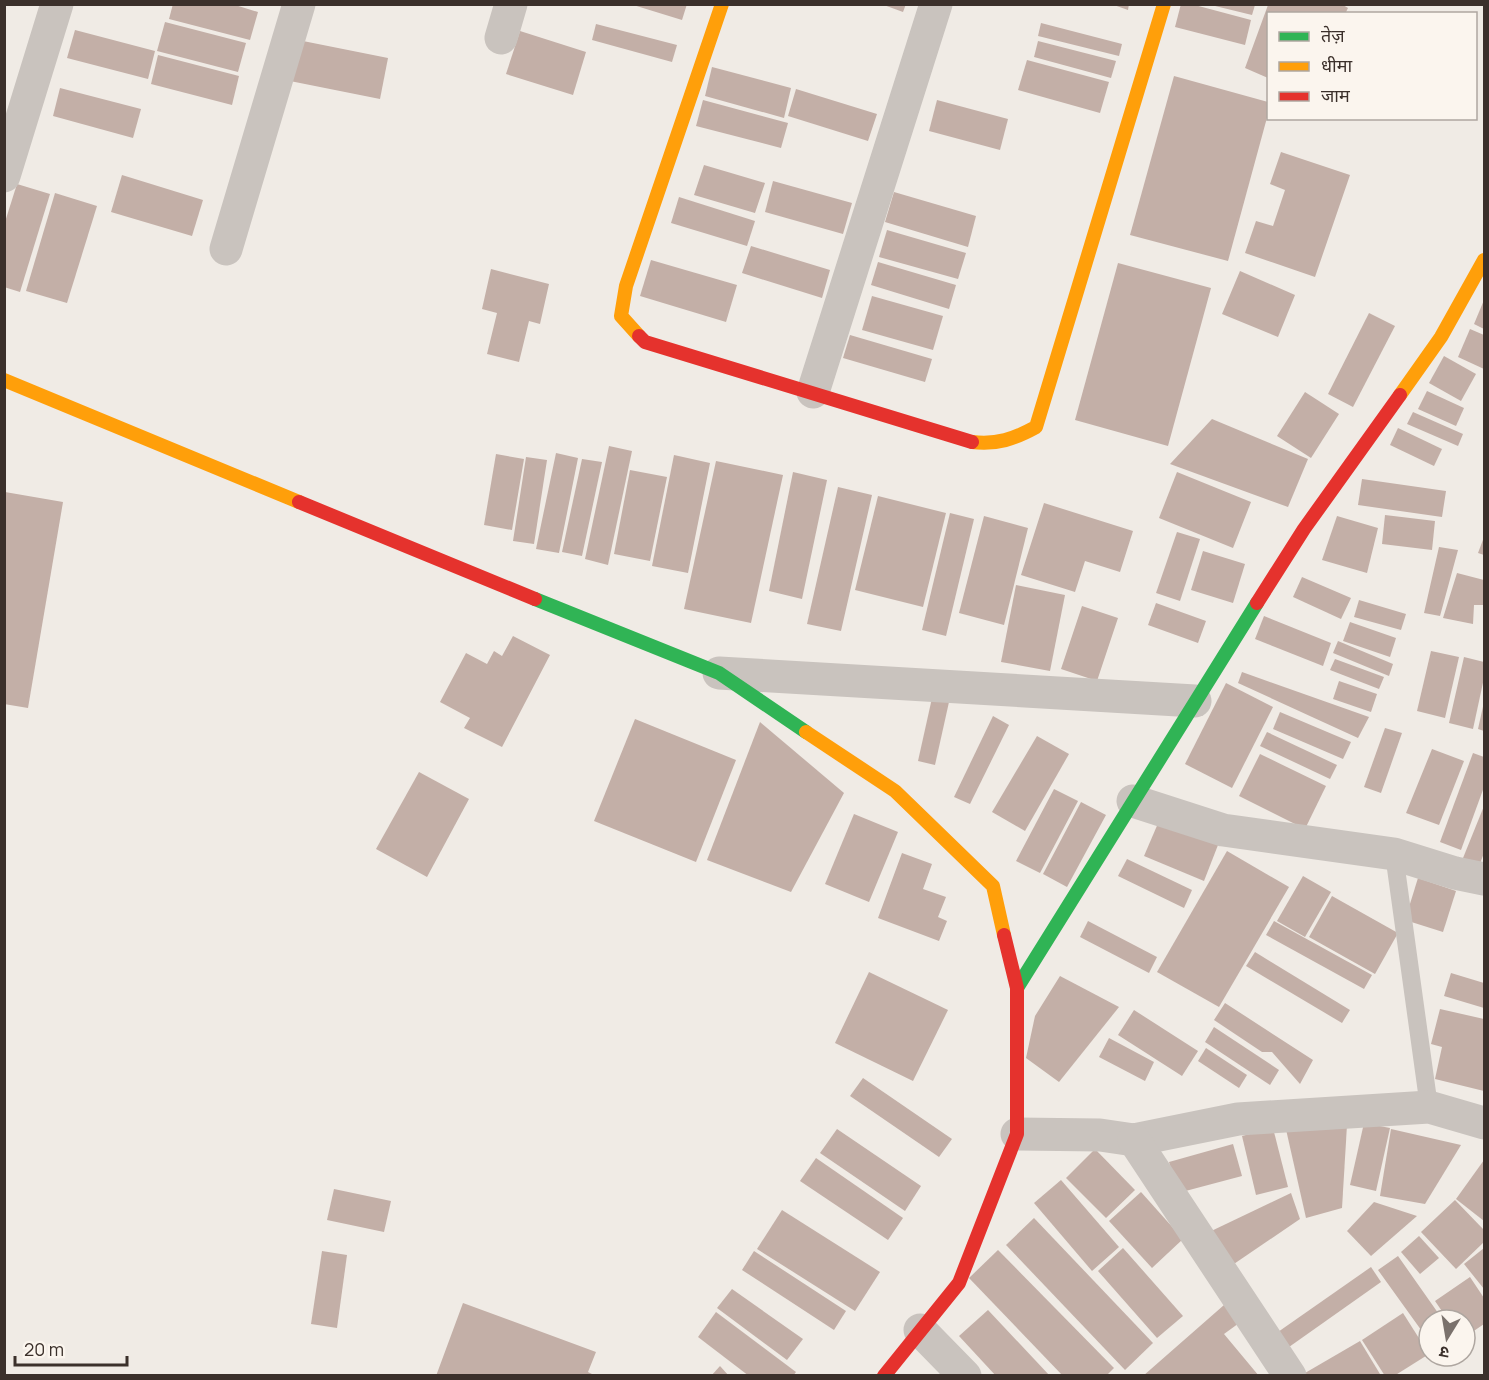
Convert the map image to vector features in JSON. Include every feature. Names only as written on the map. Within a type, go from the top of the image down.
[{"type":"street","points":[[4,176],[57,4]]},
{"type":"street","points":[[226,249],[299,4]]},
{"type":"street","points":[[501,39],[512,4]]},
{"type":"street","points":[[722,4],[626,286],[621,316],[645,342],[970,442],[992,445],[1011,441],[1036,427],[1164,4]]},
{"type":"street","points":[[813,392],[936,4]]},
{"type":"street","points":[[1017,988],[1304,529],[1441,337],[1485,260]]},
{"type":"street","points":[[4,380],[719,673],[895,791],[993,886],[1017,988],[1017,1134],[959,1283],[884,1376]]},
{"type":"street","points":[[719,673],[1195,701]]},
{"type":"street","points":[[1133,801],[1223,830],[1394,854],[1455,873],[1485,879]]},
{"type":"street","points":[[1017,1134],[1100,1135],[1134,1140],[1238,1119],[1429,1107],[1485,1122]]},
{"type":"street","points":[[1134,1140],[1290,1376]]},
{"type":"street","points":[[921,1330],[964,1376]]},
{"type":"lane","points":[[1394,854],[1429,1107]]},
{"type":"building","points":[[173,4],[232,4],[258,12],[250,40],[169,19]]},
{"type":"building","points":[[630,4],[687,4],[682,20]]},
{"type":"building","points":[[881,4],[906,4],[903,12]]},
{"type":"building","points":[[1111,4],[1129,4],[1128,10]]},
{"type":"building","points":[[1181,4],[1191,4],[1251,20],[1245,45],[1175,27]]},
{"type":"building","points":[[1211,5],[1255,5],[1252,15]]},
{"type":"building","points":[[1268,5],[1343,5],[1348,8],[1346,12],[1267,12],[1267,78],[1245,68]]},
{"type":"building","points":[[165,22],[246,43],[238,72],[157,51]]},
{"type":"building","points":[[1041,23],[1122,44],[1119,56],[1038,36]]},
{"type":"building","points":[[596,24],[677,45],[672,62],[592,40]]},
{"type":"building","points":[[75,30],[155,51],[148,79],[67,58]]},
{"type":"building","points":[[520,31],[586,52],[573,95],[506,74]]},
{"type":"building","points":[[298,40],[388,58],[380,99],[290,81]]},
{"type":"building","points":[[1038,41],[1116,61],[1111,78],[1034,57]]},
{"type":"building","points":[[158,55],[239,76],[232,105],[151,84]]},
{"type":"building","points":[[1027,60],[1109,82],[1100,113],[1018,90]]},
{"type":"building","points":[[712,67],[791,88],[784,118],[705,96]]},
{"type":"building","points":[[1174,76],[1267,102],[1267,118],[1228,261],[1130,235]]},
{"type":"building","points":[[60,88],[141,109],[133,138],[53,116]]},
{"type":"building","points":[[796,89],[877,114],[868,141],[788,116]]},
{"type":"building","points":[[703,100],[788,123],[781,148],[696,126]]},
{"type":"building","points":[[937,100],[1008,119],[1000,150],[929,131]]},
{"type":"building","points":[[1281,152],[1350,175],[1315,277],[1245,253],[1256,221],[1273,226],[1285,190],[1270,184]]},
{"type":"building","points":[[704,165],[765,183],[755,213],[694,195]]},
{"type":"building","points":[[122,175],[203,200],[192,236],[111,212]]},
{"type":"building","points":[[773,181],[852,203],[843,234],[765,212]]},
{"type":"building","points":[[17,184],[50,194],[20,292],[4,287],[4,225]]},
{"type":"building","points":[[894,192],[976,216],[968,247],[885,222]]},
{"type":"building","points":[[55,193],[97,206],[67,303],[26,291]]},
{"type":"building","points":[[679,197],[755,221],[747,246],[671,223]]},
{"type":"building","points":[[887,230],[966,253],[958,279],[879,257]]},
{"type":"building","points":[[751,246],[830,270],[822,298],[742,273]]},
{"type":"building","points":[[651,260],[737,285],[726,322],[640,296]]},
{"type":"building","points":[[878,262],[956,285],[949,309],[871,285]]},
{"type":"building","points":[[1118,263],[1211,288],[1168,446],[1075,420]]},
{"type":"building","points":[[491,269],[549,284],[540,324],[529,321],[519,362],[487,354],[497,313],[482,309]]},
{"type":"building","points":[[1240,271],[1295,295],[1278,337],[1222,314]]},
{"type":"building","points":[[872,296],[943,316],[933,350],[862,330]]},
{"type":"building","points":[[1484,300],[1484,329],[1474,324]]},
{"type":"building","points":[[1369,313],[1395,326],[1353,407],[1328,394]]},
{"type":"building","points":[[1470,329],[1484,335],[1484,369],[1458,357]]},
{"type":"building","points":[[850,335],[932,359],[925,382],[843,358]]},
{"type":"building","points":[[1444,356],[1476,374],[1461,401],[1429,383]]},
{"type":"building","points":[[1427,391],[1464,408],[1456,426],[1418,409]]},
{"type":"building","points":[[1305,392],[1339,414],[1311,458],[1277,436]]},
{"type":"building","points":[[1413,412],[1463,434],[1458,446],[1407,424]]},
{"type":"building","points":[[1212,419],[1308,459],[1288,507],[1170,464]]},
{"type":"building","points":[[1398,428],[1442,449],[1434,466],[1390,445]]},
{"type":"building","points":[[609,446],[632,451],[608,565],[585,559]]},
{"type":"building","points":[[556,453],[578,458],[559,553],[536,549]]},
{"type":"building","points":[[496,454],[524,459],[512,530],[484,525]]},
{"type":"building","points":[[674,455],[710,463],[688,573],[652,566]]},
{"type":"building","points":[[526,457],[547,460],[534,544],[513,541]]},
{"type":"building","points":[[582,459],[602,462],[582,556],[562,552]]},
{"type":"building","points":[[716,461],[783,475],[751,623],[684,609]]},
{"type":"building","points":[[630,470],[667,477],[650,561],[614,554]]},
{"type":"building","points":[[793,472],[827,480],[802,599],[769,591]]},
{"type":"building","points":[[1177,472],[1251,502],[1233,548],[1159,518]]},
{"type":"building","points":[[1362,479],[1446,491],[1442,517],[1358,505]]},
{"type":"building","points":[[838,487],[872,495],[841,631],[807,624]]},
{"type":"building","points":[[5,492],[63,502],[28,708],[4,704]]},
{"type":"building","points":[[878,496],[946,513],[923,607],[855,590]]},
{"type":"building","points":[[1044,503],[1133,531],[1120,572],[1085,561],[1075,592],[1021,575]]},
{"type":"building","points":[[950,513],[974,519],[946,636],[922,630]]},
{"type":"building","points":[[1385,515],[1435,521],[1432,550],[1382,544]]},
{"type":"building","points":[[984,516],[1028,528],[1004,625],[959,613]]},
{"type":"building","points":[[1337,516],[1378,528],[1367,573],[1322,560]]},
{"type":"building","points":[[1177,532],[1200,539],[1180,601],[1156,593]]},
{"type":"building","points":[[1484,537],[1484,555],[1478,553]]},
{"type":"building","points":[[1439,547],[1458,550],[1440,616],[1424,613]]},
{"type":"building","points":[[1203,551],[1245,564],[1233,603],[1191,590]]},
{"type":"building","points":[[1457,573],[1484,580],[1484,605],[1474,605],[1473,624],[1443,618]]},
{"type":"building","points":[[1302,577],[1351,598],[1341,619],[1293,597]]},
{"type":"building","points":[[1016,585],[1065,595],[1050,671],[1001,662]]},
{"type":"building","points":[[1359,600],[1406,614],[1401,630],[1354,617]]},
{"type":"building","points":[[1156,603],[1206,621],[1198,643],[1148,625]]},
{"type":"building","points":[[1082,606],[1118,618],[1097,681],[1061,669]]},
{"type":"building","points":[[1264,616],[1331,643],[1323,666],[1255,639]]},
{"type":"building","points":[[1350,622],[1396,638],[1390,657],[1343,641]]},
{"type":"building","points":[[513,636],[550,655],[502,747],[464,728],[470,718],[440,702],[466,653],[487,664],[494,651],[502,656]]},
{"type":"building","points":[[1338,641],[1393,664],[1389,676],[1333,653]]},
{"type":"building","points":[[1431,651],[1459,657],[1445,718],[1417,711]]},
{"type":"building","points":[[1464,657],[1484,662],[1484,678],[1473,729],[1449,723]]},
{"type":"building","points":[[1335,659],[1384,677],[1379,689],[1330,670]]},
{"type":"building","points":[[1242,672],[1369,717],[1358,738],[1238,683]]},
{"type":"building","points":[[1339,681],[1377,694],[1371,712],[1333,699]]},
{"type":"building","points":[[1226,683],[1273,707],[1232,788],[1185,764]]},
{"type":"building","points":[[934,689],[951,693],[935,765],[918,761]]},
{"type":"building","points":[[1484,702],[1484,731],[1478,729]]},
{"type":"building","points":[[1280,712],[1351,742],[1343,759],[1273,729]]},
{"type":"building","points":[[993,716],[1009,725],[970,804],[954,797]]},
{"type":"building","points":[[635,719],[736,760],[696,862],[594,821]]},
{"type":"building","points":[[760,722],[844,793],[791,892],[707,860]]},
{"type":"building","points":[[1385,728],[1402,733],[1381,793],[1364,787]]},
{"type":"building","points":[[1267,732],[1337,765],[1330,779],[1260,746]]},
{"type":"building","points":[[1037,736],[1069,754],[1025,831],[992,812]]},
{"type":"building","points":[[1432,749],[1464,761],[1439,825],[1406,813]]},
{"type":"building","points":[[1473,753],[1484,757],[1484,787],[1461,850],[1440,842]]},
{"type":"building","points":[[1260,754],[1326,786],[1305,829],[1239,796]]},
{"type":"building","points":[[419,772],[469,799],[427,877],[376,849]]},
{"type":"building","points":[[1054,789],[1078,801],[1040,873],[1016,861]]},
{"type":"building","points":[[1081,802],[1106,815],[1067,887],[1043,874]]},
{"type":"building","points":[[1484,806],[1484,853],[1478,869],[1461,863]]},
{"type":"building","points":[[854,814],[898,832],[869,902],[825,884]]},
{"type":"building","points":[[1159,821],[1218,845],[1204,881],[1144,856]]},
{"type":"building","points":[[1227,851],[1289,887],[1219,1007],[1157,972]]},
{"type":"building","points":[[902,853],[932,864],[923,889],[946,897],[938,917],[947,921],[939,941],[878,918]]},
{"type":"building","points":[[1127,859],[1192,890],[1184,908],[1118,876]]},
{"type":"building","points":[[1303,876],[1331,892],[1305,937],[1277,921]]},
{"type":"building","points":[[1418,878],[1456,891],[1443,932],[1405,920]]},
{"type":"building","points":[[1332,896],[1398,933],[1375,974],[1309,937]]},
{"type":"building","points":[[1088,921],[1157,957],[1149,973],[1080,937]]},
{"type":"building","points":[[1274,921],[1372,975],[1364,989],[1266,935]]},
{"type":"building","points":[[1255,952],[1350,1010],[1342,1023],[1246,966]]},
{"type":"building","points":[[869,972],[948,1010],[913,1081],[835,1043]]},
{"type":"building","points":[[1451,973],[1484,983],[1484,1008],[1444,996]]},
{"type":"building","points":[[1060,976],[1119,1007],[1059,1082],[1026,1058],[1035,1016]]},
{"type":"building","points":[[1225,1003],[1313,1060],[1300,1084],[1272,1052],[1262,1052],[1214,1020]]},
{"type":"building","points":[[1440,1009],[1484,1019],[1484,1091],[1435,1079],[1442,1047],[1431,1044]]},
{"type":"building","points":[[1134,1010],[1198,1051],[1182,1076],[1118,1035]]},
{"type":"building","points":[[1214,1027],[1279,1070],[1270,1085],[1205,1042]]},
{"type":"building","points":[[1109,1038],[1154,1062],[1145,1081],[1099,1057]]},
{"type":"building","points":[[1206,1048],[1247,1075],[1239,1088],[1198,1061]]},
{"type":"building","points":[[863,1078],[952,1139],[939,1157],[850,1096]]},
{"type":"building","points":[[1364,1123],[1390,1128],[1376,1191],[1350,1185]]},
{"type":"building","points":[[1285,1125],[1347,1125],[1342,1208],[1306,1218]]},
{"type":"building","points":[[1273,1128],[1288,1187],[1256,1195],[1242,1136]]},
{"type":"building","points":[[837,1129],[921,1186],[905,1211],[820,1153]]},
{"type":"building","points":[[1391,1129],[1461,1145],[1425,1204],[1380,1196]]},
{"type":"building","points":[[1233,1144],[1242,1176],[1178,1193],[1169,1162]]},
{"type":"building","points":[[1095,1149],[1135,1190],[1106,1218],[1066,1178]]},
{"type":"building","points":[[816,1158],[903,1218],[888,1240],[800,1181]]},
{"type":"building","points":[[1484,1160],[1484,1221],[1456,1199]]},
{"type":"building","points":[[1061,1180],[1119,1247],[1092,1271],[1034,1203]]},
{"type":"building","points":[[334,1189],[391,1201],[384,1232],[327,1220]]},
{"type":"building","points":[[1141,1192],[1183,1239],[1152,1268],[1109,1221]]},
{"type":"building","points":[[1291,1193],[1300,1219],[1228,1268],[1205,1234]]},
{"type":"building","points":[[1455,1200],[1484,1230],[1484,1242],[1456,1269],[1421,1232]]},
{"type":"building","points":[[1374,1202],[1417,1216],[1371,1256],[1347,1231]]},
{"type":"building","points":[[782,1210],[880,1272],[855,1311],[757,1249]]},
{"type":"building","points":[[1034,1218],[1153,1343],[1125,1370],[1006,1245]]},
{"type":"building","points":[[1419,1236],[1439,1258],[1420,1274],[1401,1252]]},
{"type":"building","points":[[1123,1248],[1183,1316],[1157,1338],[1098,1271]]},
{"type":"building","points":[[1484,1248],[1484,1289],[1464,1264]]},
{"type":"building","points":[[998,1250],[1114,1368],[1106,1376],[1063,1376],[969,1278]]},
{"type":"building","points":[[322,1251],[347,1255],[337,1328],[311,1324]]},
{"type":"building","points":[[754,1251],[846,1311],[834,1330],[742,1270]]},
{"type":"building","points":[[1398,1256],[1435,1308],[1417,1308],[1417,1324],[1378,1270]]},
{"type":"building","points":[[1371,1267],[1381,1282],[1289,1347],[1278,1332]]},
{"type":"building","points":[[1470,1277],[1484,1298],[1484,1324],[1477,1329],[1477,1308],[1440,1308],[1435,1301]]},
{"type":"building","points":[[732,1289],[803,1339],[787,1360],[717,1308]]},
{"type":"building","points":[[1232,1298],[1246,1318],[1224,1334],[1259,1376],[1143,1376]]},
{"type":"building","points":[[463,1303],[596,1352],[588,1372],[596,1376],[436,1376]]},
{"type":"building","points":[[988,1310],[1050,1376],[996,1376],[959,1336]]},
{"type":"building","points":[[716,1312],[796,1372],[793,1376],[749,1376],[698,1337]]},
{"type":"building","points":[[1403,1313],[1417,1335],[1417,1362],[1394,1376],[1385,1376],[1362,1340]]},
{"type":"building","points":[[1360,1341],[1380,1374],[1306,1376],[1305,1373]]},
{"type":"building","points":[[720,1366],[729,1376],[711,1376]]},
{"type":"traffic: fast","points":[[535,599],[719,673],[806,732]]},
{"type":"traffic: fast","points":[[1017,988],[1257,603]]},
{"type":"traffic: slow","points":[[639,336],[621,316],[626,286],[722,4]]},
{"type":"traffic: slow","points":[[972,442],[989,443],[1005,440],[1036,427],[1164,4]]},
{"type":"traffic: slow","points":[[1400,395],[1441,337],[1484,260]]},
{"type":"traffic: slow","points":[[4,380],[299,502]]},
{"type":"traffic: slow","points":[[806,732],[895,791],[993,886],[1004,935]]},
{"type":"traffic: jam","points":[[639,336],[645,342],[972,442]]},
{"type":"traffic: jam","points":[[1257,603],[1304,529],[1400,395]]},
{"type":"traffic: jam","points":[[299,502],[535,599]]},
{"type":"traffic: jam","points":[[884,1376],[959,1283],[1017,1134],[1017,988],[1004,935]]}]
